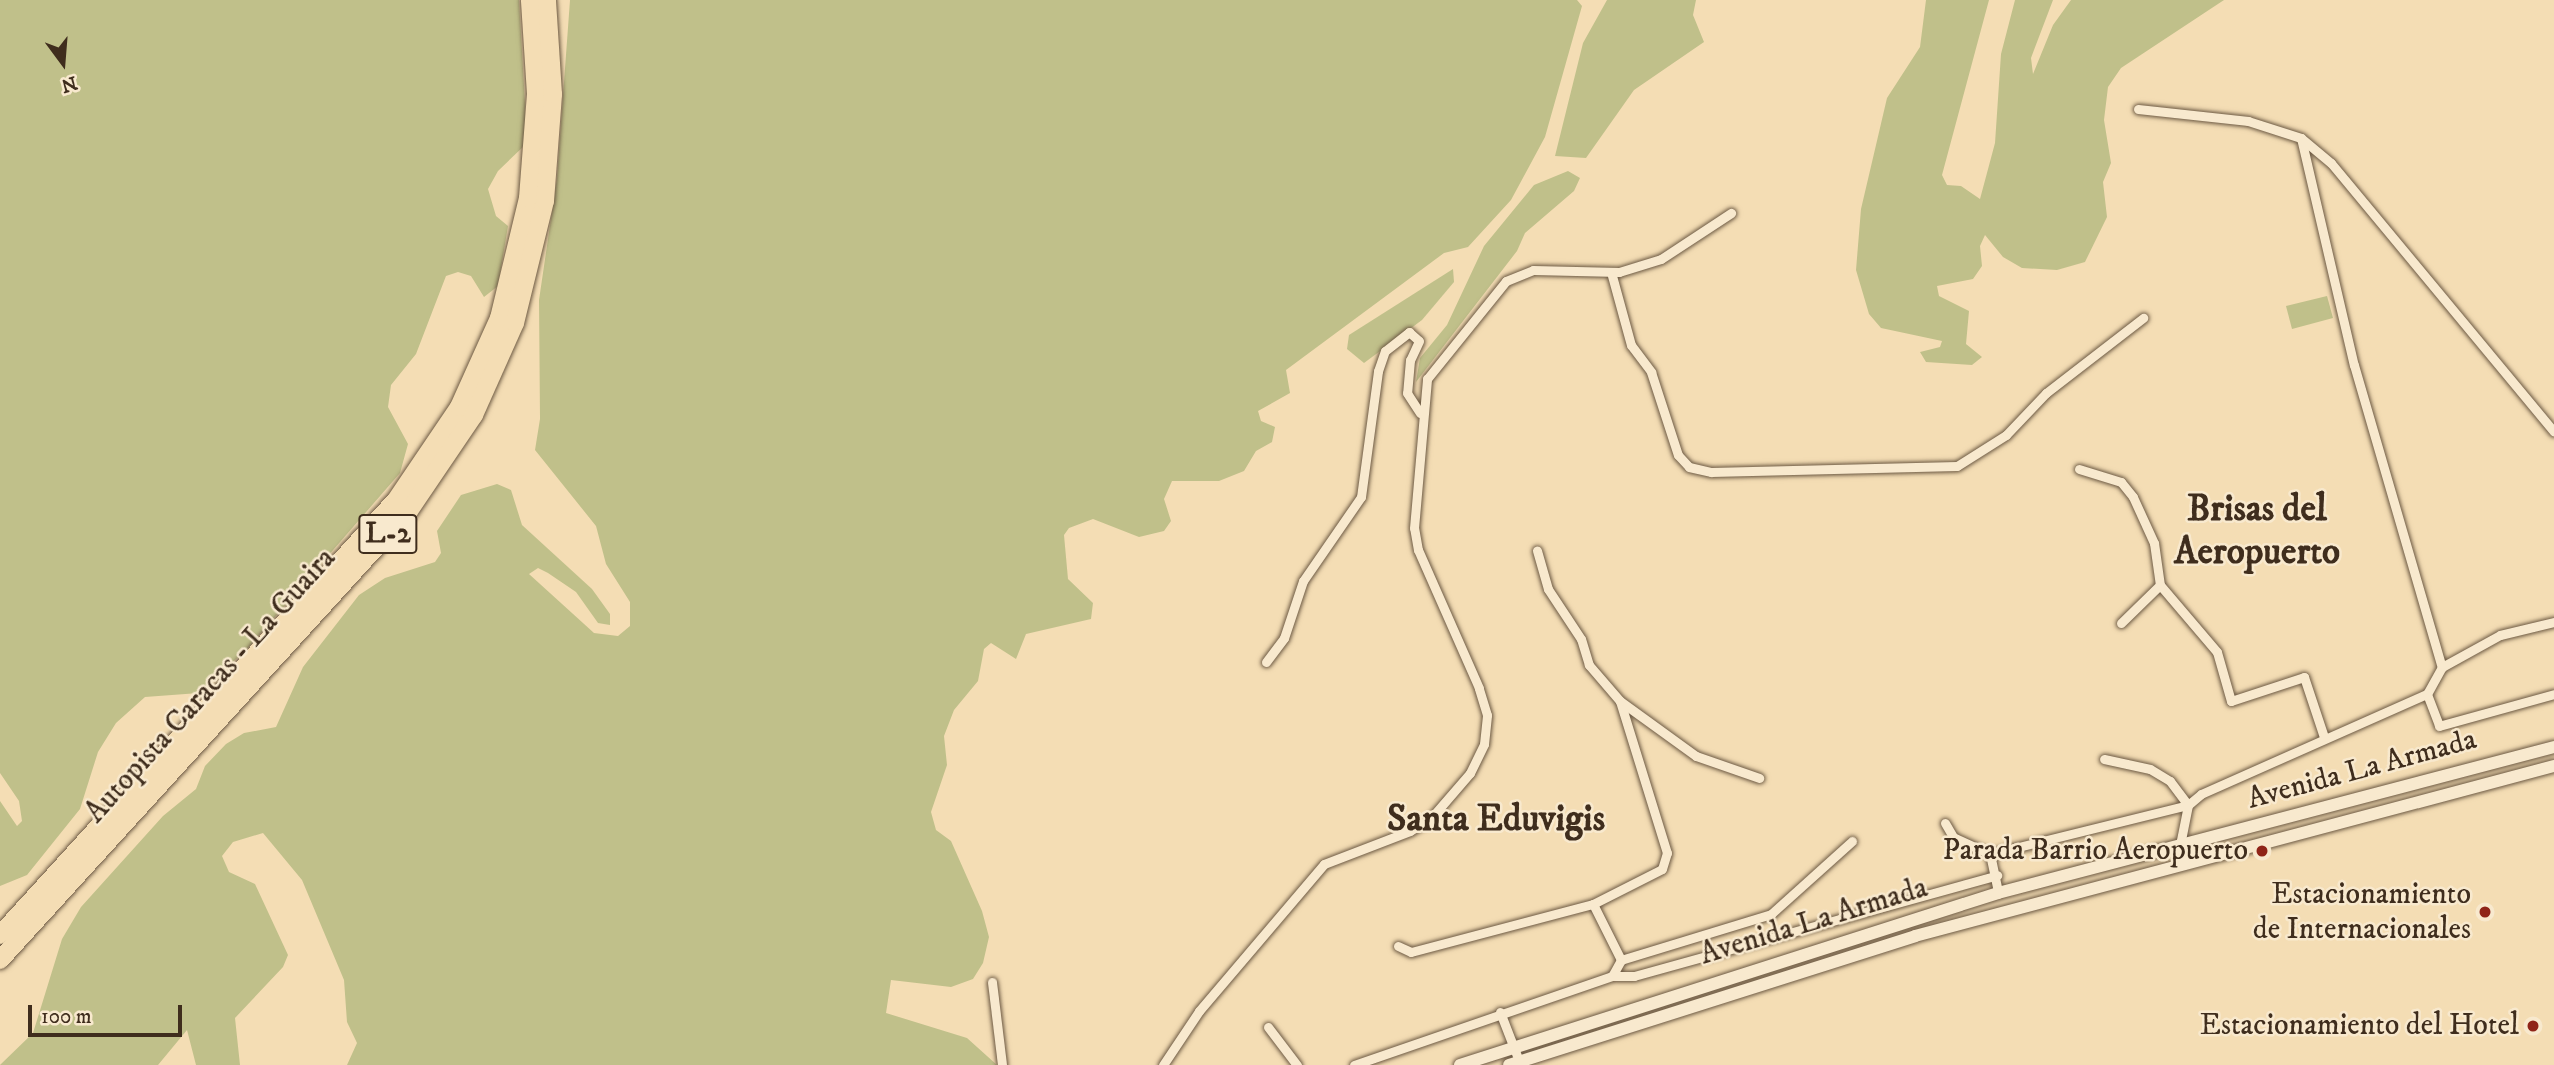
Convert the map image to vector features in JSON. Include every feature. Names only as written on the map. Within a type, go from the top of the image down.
[{"type":"highway","name":"Autopista Caracas - La Guaira","points":[[0,935],[396,500],[459,407],[499,318],[528,198],[536,94],[530,0]]},
{"type":"highway","name":"Autopista Caracas - La Guaira","points":[[0,960],[409,511],[474,415],[515,323],[545,201],[553,94],[547,0]]},
{"type":"main road","name":"Avenida La Armada","points":[[1460,1065],[1513,1045],[1998,893],[2554,747]]},
{"type":"main road","name":"Avenida La Armada","points":[[1514,1063],[1915,936],[2554,766]]},
{"type":"street","points":[[2138,109],[2248,121],[2301,138],[2330,163],[2554,432]]},
{"type":"street","points":[[2301,138],[2354,365],[2442,667]]},
{"type":"street","points":[[1163,1065],[1201,1009],[1324,864],[1410,831],[1432,817],[1470,773],[1484,744],[1487,715],[1479,688],[1418,550],[1414,528],[1420,413],[1427,379],[1506,281],[1533,270],[1611,272],[1661,260],[1731,213]]},
{"type":"street","points":[[1611,272],[1631,345],[1651,372],[1678,455],[1689,467],[1711,472],[1956,466],[2006,435],[2046,393],[2143,318]]},
{"type":"street","points":[[1266,662],[1284,639],[1303,581],[1361,498],[1378,371],[1385,351],[1409,332],[1419,341],[1410,360],[1407,393],[1420,413]]},
{"type":"street","points":[[2079,469],[2121,482],[2133,497],[2154,543],[2160,585],[2217,652],[2231,701],[2304,677],[2325,737]]},
{"type":"street","points":[[1537,551],[1548,589],[1581,639],[1589,665],[1620,701],[1696,756],[1759,778]]},
{"type":"street","points":[[2121,623],[2160,585]]},
{"type":"street","points":[[1945,823],[1953,837],[1990,854],[2188,805],[2325,737],[2427,694],[2442,667],[2500,635],[2554,622]]},
{"type":"street","points":[[2427,694],[2438,726],[2554,694]]},
{"type":"street","points":[[1398,946],[1411,952],[1593,904],[1655,875],[1667,853],[1620,701]]},
{"type":"street","points":[[2104,759],[2150,769],[2169,781],[2188,805],[2180,845],[2184,863]]},
{"type":"street","points":[[1612,976],[1620,960],[1771,914],[1852,841]]},
{"type":"street","points":[[1990,854],[1997,875],[1998,893]]},
{"type":"street","points":[[1354,1065],[1500,1012],[1612,976],[1634,976],[1997,875]]},
{"type":"street","points":[[1593,904],[1620,960]]},
{"type":"street","points":[[992,982],[1002,1065]]},
{"type":"street","points":[[1500,1012],[1513,1045],[1514,1063]]},
{"type":"street","points":[[1268,1027],[1297,1065]]},
{"type":"green space","points":[[0,0],[519,0],[525,145],[498,171],[488,189],[496,216],[508,226],[498,286],[484,297],[471,276],[458,272],[446,276],[416,354],[391,385],[388,407],[408,444],[400,473],[247,649],[199,693],[145,697],[116,723],[98,752],[80,809],[27,875],[0,886],[0,801],[17,826],[22,821],[19,801],[0,773]]},
{"type":"green space","points":[[570,0],[1577,0],[1582,6],[1545,137],[1511,200],[1468,247],[1444,253],[1286,370],[1290,393],[1258,411],[1261,421],[1275,427],[1272,442],[1256,451],[1244,471],[1219,481],[1172,481],[1164,499],[1171,521],[1164,531],[1139,537],[1093,519],[1069,528],[1064,535],[1068,579],[1093,603],[1091,619],[1026,634],[1016,659],[991,643],[984,649],[978,681],[954,710],[944,736],[947,765],[931,812],[936,830],[951,841],[982,911],[989,937],[983,963],[973,979],[951,987],[891,980],[886,1013],[967,1038],[997,1065],[347,1065],[357,1043],[347,1022],[344,980],[302,880],[263,833],[233,842],[222,856],[229,872],[255,884],[288,955],[283,967],[235,1018],[240,1065],[196,1065],[187,1030],[158,1065],[0,1065],[33,1033],[62,939],[81,907],[163,816],[196,789],[205,766],[226,744],[244,733],[276,727],[303,667],[359,595],[385,578],[435,562],[441,553],[437,531],[461,495],[497,484],[511,490],[522,525],[592,589],[610,614],[610,625],[598,623],[576,592],[548,573],[538,568],[529,574],[594,633],[618,636],[630,626],[630,602],[606,564],[596,526],[535,450],[540,419],[539,300],[557,178]]},
{"type":"green space","points":[[1607,0],[1696,0],[1693,15],[1704,42],[1634,90],[1586,158],[1555,156],[1583,43]]},
{"type":"green space","points":[[1926,0],[1989,0],[1942,175],[1947,185],[1961,186],[1980,199],[1995,143],[2001,54],[2015,0],[2053,0],[2031,58],[2033,74],[2053,25],[2071,0],[2224,0],[2121,68],[2108,87],[2104,120],[2111,163],[2103,182],[2107,217],[2085,262],[2057,270],[2022,268],[2003,257],[1985,235],[1980,246],[1982,266],[1973,279],[1937,286],[1939,296],[1969,311],[1966,344],[1982,357],[1972,365],[1926,362],[1920,352],[1940,347],[1942,341],[1881,328],[1869,314],[1856,270],[1861,209],[1887,98],[1920,47]]},
{"type":"green space","points":[[1568,171],[1580,178],[1574,191],[1525,233],[1517,251],[1416,382],[1420,358],[1447,325],[1484,246],[1534,185]]},
{"type":"green space","points":[[1453,269],[1454,282],[1422,320],[1364,363],[1347,349],[1349,335]]},
{"type":"green space","points":[[2327,296],[2333,318],[2292,329],[2286,306]]},
{"type":"place","name":"Parada Barrio Aeropuerto","points":[[2262,851]]},
{"type":"place","name":"Estacionamiento de Internacionales","points":[[2485,912]]},
{"type":"place","name":"Estacionamiento del Hotel","points":[[2533,1026]]},
{"type":"district","name":"Brisas del Aeropuerto","points":[[2257,532]]},
{"type":"district","name":"Santa Eduvigis","points":[[1496,820]]}]
